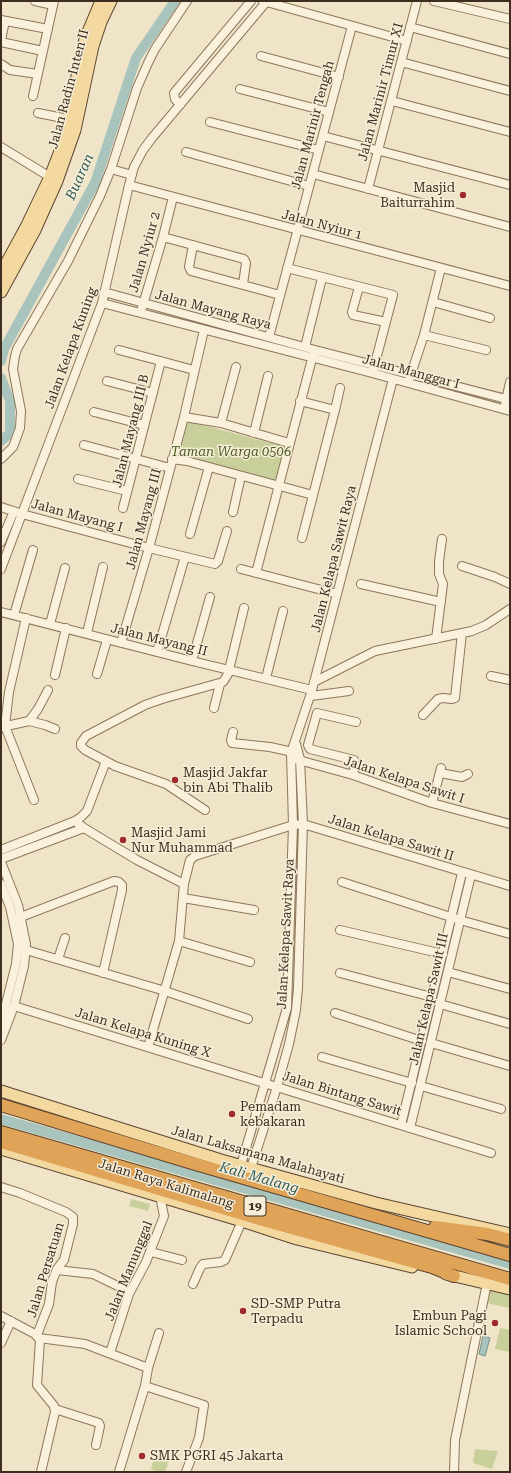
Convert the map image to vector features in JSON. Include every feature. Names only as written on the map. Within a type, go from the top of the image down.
[{"type":"highway","name":"19","points":[[1,1105],[192,1163],[510,1255]]},
{"type":"highway","name":"19","points":[[1,1132],[510,1279]]},
{"type":"highway","points":[[1,1142],[256,1218],[432,1267],[454,1276]]},
{"type":"highway","points":[[402,1223],[487,1234],[510,1240]]},
{"type":"main road","name":"Jalan Radin Inten II","points":[[1,273],[31,228],[60,151],[84,43],[101,1]]},
{"type":"main road","name":"Jalan Radin Inten II","points":[[1,292],[31,228],[57,181],[72,142],[93,46],[104,15],[111,1]]},
{"type":"main road","name":"Jalan Laksamana Malahayati","points":[[1,1092],[246,1167],[382,1205],[510,1234]]},
{"type":"main road","name":"Jalan Raya Kalimalang","points":[[1,1149],[160,1196],[297,1239],[380,1260],[510,1289]]},
{"type":"street","points":[[33,96],[53,3],[35,1]]},
{"type":"street","points":[[1,459],[13,447],[20,428],[21,411],[13,369],[17,349],[68,261],[111,169],[141,76],[155,49],[187,1]]},
{"type":"street","points":[[180,105],[175,99],[174,93],[251,1]]},
{"type":"street","points":[[265,1],[407,42]]},
{"type":"street","name":"Jalan Kelapa Kuning","points":[[18,512],[102,303],[134,167],[143,150],[265,1]]},
{"type":"street","name":"Jalan Marinir Timur XI","points":[[368,189],[417,1]]},
{"type":"street","points":[[434,1],[510,19]]},
{"type":"street","points":[[43,51],[1,41],[3,20],[48,29]]},
{"type":"street","name":"Jalan Marinir Tengah","points":[[269,337],[352,26]]},
{"type":"street","points":[[410,28],[510,54]]},
{"type":"street","points":[[261,56],[339,77]]},
{"type":"street","points":[[401,62],[510,91]]},
{"type":"street","points":[[1,64],[10,70],[38,74]]},
{"type":"street","points":[[240,89],[329,112]]},
{"type":"street","points":[[392,101],[510,132]]},
{"type":"street","points":[[38,113],[68,119]]},
{"type":"street","points":[[210,122],[319,150]]},
{"type":"street","points":[[323,136],[510,185]]},
{"type":"street","points":[[1,147],[50,177]]},
{"type":"street","points":[[186,152],[310,186]]},
{"type":"street","points":[[111,169],[132,176]]},
{"type":"street","points":[[313,174],[510,227]]},
{"type":"street","name":"Jalan Nyiur 1","points":[[129,186],[510,286]]},
{"type":"street","name":"Jalan Nyiur 2","points":[[140,314],[163,237],[173,197]]},
{"type":"street","points":[[163,237],[244,259],[246,263],[243,284]]},
{"type":"street","points":[[193,245],[189,267],[190,271],[280,295]]},
{"type":"street","points":[[288,268],[322,278],[393,295],[373,369]]},
{"type":"street","points":[[409,379],[424,335],[441,268]]},
{"type":"street","points":[[305,347],[322,278]]},
{"type":"street","points":[[359,287],[352,312],[353,315],[386,322]]},
{"type":"street","name":"Jalan Mayang Raya","points":[[104,292],[143,304],[305,347],[313,354]]},
{"type":"street","points":[[433,302],[490,318]]},
{"type":"street","name":"Jalan Mayang Raya","points":[[102,303],[204,330],[313,354]]},
{"type":"street","name":"Jalan Mayang III","points":[[121,643],[149,548],[184,417],[204,330]]},
{"type":"street","points":[[424,335],[486,350]]},
{"type":"street","points":[[119,350],[194,370]]},
{"type":"street","points":[[256,573],[313,354]]},
{"type":"street","name":"Jalan Manggar I","points":[[313,354],[409,379],[507,410]]},
{"type":"street","name":"Jalan Mayang III B","points":[[123,508],[161,361]]},
{"type":"street","points":[[221,423],[236,367]]},
{"type":"street","name":"Jalan Manggar I","points":[[373,369],[392,379],[409,379],[508,400]]},
{"type":"street","points":[[254,433],[268,376]]},
{"type":"street","name":"Jalan Kelapa Sawit Raya","points":[[246,1167],[248,1144],[287,1008],[295,743],[312,689],[392,379]]},
{"type":"street","points":[[107,381],[153,393]]},
{"type":"street","points":[[507,410],[510,382]]},
{"type":"street","points":[[302,538],[340,388]]},
{"type":"street","points":[[300,401],[335,410]]},
{"type":"street","points":[[94,412],[144,426]]},
{"type":"street","points":[[184,417],[221,423],[289,443]]},
{"type":"street","points":[[84,445],[170,468]]},
{"type":"street","points":[[172,460],[188,461],[313,495]]},
{"type":"street","points":[[190,534],[209,467]]},
{"type":"street","points":[[233,512],[241,476]]},
{"type":"street","points":[[78,479],[128,491]]},
{"type":"street","name":"Jalan Mayang I","points":[[1,507],[149,548],[216,563],[227,531]]},
{"type":"street","points":[[1,542],[18,512]]},
{"type":"street","points":[[1,569],[18,512]]},
{"type":"street","points":[[436,639],[443,584],[439,574],[442,539]]},
{"type":"street","points":[[14,615],[33,550]]},
{"type":"street","points":[[157,652],[185,557]]},
{"type":"street","points":[[462,566],[510,584]]},
{"type":"street","points":[[87,633],[103,567]]},
{"type":"street","points":[[50,624],[65,568]]},
{"type":"street","points":[[241,569],[337,594]]},
{"type":"street","points":[[362,584],[441,602]]},
{"type":"street","points":[[192,661],[210,597]]},
{"type":"street","points":[[205,810],[161,781],[121,768],[106,761],[83,748],[81,743],[84,738],[145,705],[224,682],[229,670],[244,608]]},
{"type":"street","points":[[312,689],[375,651],[462,634],[486,625],[510,609]]},
{"type":"street","points":[[266,678],[283,610]]},
{"type":"street","name":"Jalan Mayang II","points":[[1,612],[87,633],[107,640],[312,689]]},
{"type":"street","points":[[26,618],[9,692],[3,727],[34,800]]},
{"type":"street","points":[[55,675],[66,628]]},
{"type":"street","points":[[423,715],[438,699],[455,698],[462,634]]},
{"type":"street","points":[[97,674],[107,640]]},
{"type":"street","points":[[491,676],[510,680]]},
{"type":"street","points":[[214,708],[220,684]]},
{"type":"street","points":[[312,689],[349,691]]},
{"type":"street","points":[[29,721],[38,709],[48,690]]},
{"type":"street","points":[[306,710],[356,722]]},
{"type":"street","points":[[317,713],[308,747],[310,749],[354,760],[355,764],[353,775]]},
{"type":"street","points":[[3,727],[29,721],[45,724],[55,729]]},
{"type":"street","name":"Jalan Kelapa Sawit I","points":[[232,732],[232,742],[270,747],[432,803],[510,824]]},
{"type":"street","name":"Jalan Kelapa Sawit Raya","points":[[246,1167],[258,1146],[277,1087],[289,1044],[296,1010],[303,824],[295,756]]},
{"type":"street","points":[[1,850],[75,821],[87,811],[106,761]]},
{"type":"street","points":[[432,803],[441,770],[462,777],[468,774]]},
{"type":"street","points":[[75,821],[137,860],[184,884],[179,941],[148,1047]]},
{"type":"street","name":"Jalan Kelapa Sawit II","points":[[184,884],[189,864],[195,856],[293,824],[303,824],[462,873],[510,886]]},
{"type":"street","points":[[2,1034],[2,1020],[16,964],[18,944],[16,918],[18,905],[1,860],[84,828]]},
{"type":"street","name":"Jalan Kelapa Sawit III","points":[[402,1125],[462,873]]},
{"type":"street","name":"Jalan Kelapa Sawit III","points":[[410,1128],[471,875]]},
{"type":"street","points":[[16,918],[114,881],[119,882],[122,885],[122,890],[103,974]]},
{"type":"street","points":[[342,882],[460,920],[510,934]]},
{"type":"street","points":[[1,884],[26,944],[24,966],[14,1006],[2,1034]]},
{"type":"street","points":[[183,898],[254,910]]},
{"type":"street","points":[[340,930],[443,954]]},
{"type":"street","points":[[58,959],[65,938]]},
{"type":"street","points":[[179,941],[250,962]]},
{"type":"street","points":[[26,950],[103,974],[165,991],[248,1019]]},
{"type":"street","points":[[448,972],[510,988]]},
{"type":"street","points":[[340,973],[432,997]]},
{"type":"street","points":[[440,1004],[510,1024]]},
{"type":"street","name":"Jalan Kelapa Kuning X","points":[[14,1006],[266,1084]]},
{"type":"street","points":[[335,1013],[422,1041]]},
{"type":"street","points":[[431,1043],[510,1066]]},
{"type":"street","points":[[322,1057],[412,1083]]},
{"type":"street","name":"Jalan Bintang Sawit","points":[[266,1084],[491,1153]]},
{"type":"street","points":[[421,1086],[501,1109]]},
{"type":"street","points":[[248,1144],[258,1146]]},
{"type":"street","name":"Jalan Persatuan","points":[[1,1187],[20,1193],[66,1212],[73,1217],[73,1224],[64,1260],[57,1270],[52,1282],[49,1304],[38,1337]]},
{"type":"street","name":"Jalan Manunggal","points":[[110,1353],[130,1292],[151,1252],[164,1216],[160,1196]]},
{"type":"street","points":[[193,1284],[203,1264],[221,1262],[225,1260],[242,1221]]},
{"type":"street","points":[[151,1252],[182,1260]]},
{"type":"street","points":[[57,1270],[93,1274],[130,1292]]},
{"type":"street","points":[[454,1472],[455,1440],[487,1283]]},
{"type":"street","points":[[1,1316],[38,1337],[76,1342],[92,1346],[148,1368]]},
{"type":"street","points":[[1,1343],[11,1321]]},
{"type":"street","points":[[120,1472],[159,1333]]},
{"type":"street","points":[[38,1337],[40,1343],[37,1385],[55,1409],[99,1423],[100,1426],[96,1445]]},
{"type":"street","points":[[145,1386],[203,1403],[204,1406],[197,1444],[186,1472]]},
{"type":"street","points":[[41,1472],[55,1415],[55,1409]]},
{"type":"green space","name":"Taman Warga 0506","points":[[188,421],[285,447],[275,484],[178,458]]},
{"type":"green space","points":[[131,1199],[150,1204],[148,1211],[129,1206]]},
{"type":"green space","points":[[491,1287],[510,1291],[510,1308],[487,1303]]},
{"type":"green space","points":[[500,1328],[510,1330],[510,1352],[495,1349]]},
{"type":"green space","points":[[475,1449],[498,1451],[492,1469],[473,1463]]},
{"type":"green space","points":[[155,1455],[169,1460],[165,1472],[159,1472],[151,1469]]},
{"type":"water","points":[[483,1336],[490,1338],[485,1356],[479,1354]]},
{"type":"waterway","name":"Buaran","points":[[1,361],[4,349],[95,183],[136,58],[175,1]]},
{"type":"waterway","name":"Buaran","points":[[1,378],[10,401],[10,433],[1,441]]},
{"type":"waterway","name":"Kali Malang","points":[[1,1119],[510,1264]]},
{"type":"place","name":"Masjid Baiturrahim","points":[[463,195]]},
{"type":"place","name":"Masjid Jakfar bin Abi Thalib","points":[[175,780]]},
{"type":"place","name":"Masjid Jami Nur Muhammad","points":[[123,840]]},
{"type":"place","name":"Pemadam kebakaran","points":[[232,1114]]},
{"type":"place","name":"SD-SMP Putra Terpadu","points":[[243,1311]]},
{"type":"place","name":"Embun Pagi Islamic School","points":[[495,1323]]},
{"type":"place","name":"SMK PGRI 45 Jakarta","points":[[142,1456]]}]
